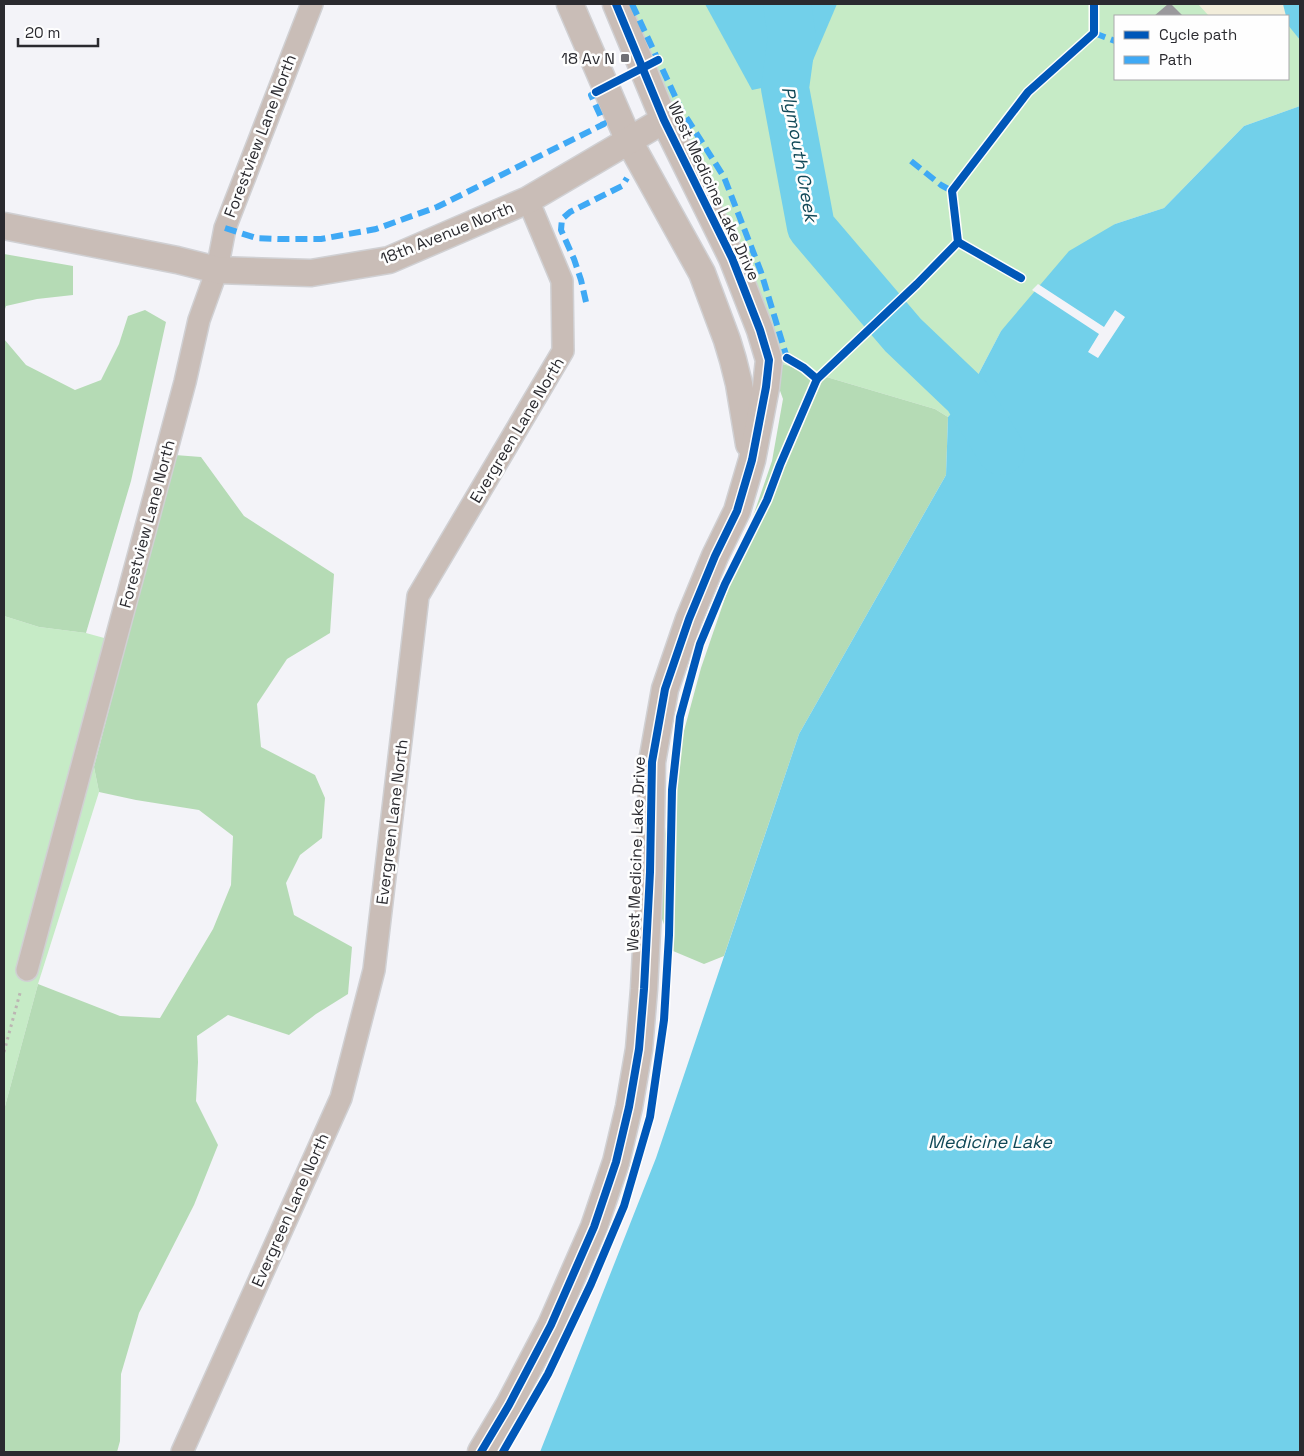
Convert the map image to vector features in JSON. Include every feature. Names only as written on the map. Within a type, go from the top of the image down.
[{"type":"street","name":"Forestview Lane North","points":[[27,970],[200,320],[217,270],[224,228],[312,4]]},
{"type":"street","name":"West Medicine Lake Drive","points":[[570,4],[629,141],[702,273],[727,340],[739,384],[752,460]]},
{"type":"street","name":"West Medicine Lake Drive","points":[[481,1452],[509,1405],[551,1324],[594,1227],[616,1162],[629,1107],[639,1049],[649,882],[652,762],[665,688],[692,610],[737,511],[752,460],[766,387],[769,360],[760,330],[732,258],[664,120],[616,4]]},
{"type":"street","name":"18th Avenue North","points":[[4,226],[177,260],[217,270],[310,273],[389,260],[528,200],[664,120]]},
{"type":"street","name":"Evergreen Lane North","points":[[182,1452],[341,1098],[374,970],[418,596],[563,351],[562,281],[528,200]]},
{"type":"path","points":[[4,1052],[27,970]]},
{"type":"green space","points":[[616,4],[1283,4],[1286,15],[1114,15],[1114,80],[1289,80],[1289,24],[1300,40],[1300,106],[1244,126],[1164,208],[1115,224],[1001,331],[967,396],[948,417],[935,409],[769,360]]},
{"type":"green space","points":[[4,254],[73,266],[73,295],[37,299],[6,306],[4,312]]},
{"type":"green space","points":[[145,310],[166,322],[131,481],[86,633],[39,627],[4,616],[4,339],[26,365],[75,390],[101,380],[119,344],[128,316]]},
{"type":"green space","points":[[769,360],[935,409],[948,417],[946,475],[799,734],[724,956],[704,964],[673,951],[660,913],[663,848],[675,764],[701,668],[772,461],[783,399]]},
{"type":"green space","points":[[175,455],[201,457],[244,516],[334,574],[330,633],[287,659],[257,704],[261,747],[315,775],[325,798],[322,838],[300,855],[286,883],[294,915],[352,947],[348,994],[316,1014],[289,1035],[228,1015],[197,1036],[196,1101],[218,1145],[194,1205],[139,1313],[121,1374],[120,1441],[117,1452],[4,1452],[4,1110],[38,984],[120,1016],[160,1018],[213,929],[231,885],[233,836],[199,810],[99,792],[94,767]]},
{"type":"green space","points":[[4,616],[39,627],[86,633],[126,644],[94,767],[99,792],[38,984],[4,1110]]},
{"type":"sand","points":[[1198,4],[1283,4],[1286,15],[1208,15]]},
{"type":"water","points":[[705,4],[837,4],[805,79],[752,90]]},
{"type":"water","points":[[1283,4],[1300,4],[1300,40],[1289,26],[1289,15],[1286,15]]},
{"type":"water","name":"Medicine Lake","points":[[1300,106],[1300,1452],[540,1452],[656,1158],[799,734],[946,475],[948,417],[967,396],[1001,331],[1069,251],[1115,224],[1164,208],[1244,126]]},
{"type":"pier","points":[[1038,284],[1104,327],[1115,310],[1125,317],[1098,358],[1088,352],[1099,334],[1032,290]]},
{"type":"building","points":[[1168,4],[1171,4],[1182,15],[1155,15]]},
{"type":"waterway","name":"Plymouth Creek","points":[[787,4],[792,37],[785,88],[811,227],[903,335],[967,396],[1001,451]]},
{"type":"marked path","points":[[632,4],[681,109],[724,177],[761,272],[787,358]]},
{"type":"marked path","points":[[1094,33],[1114,41]]},
{"type":"marked path","points":[[225,228],[256,238],[321,239],[376,229],[437,207],[604,124],[591,95],[596,92]]},
{"type":"marked path","points":[[911,161],[941,185],[952,191]]},
{"type":"marked path","points":[[586,302],[574,259],[561,230],[562,219],[570,212],[622,186],[627,178]]},
{"type":"cycle path","points":[[481,1452],[509,1405],[551,1325],[594,1227],[616,1162],[629,1107],[639,1049],[650,872],[652,762],[665,689],[689,619],[715,556],[737,511],[752,460],[766,387],[769,360],[760,330],[732,258],[664,120],[616,4]]},
{"type":"cycle path","points":[[787,358],[804,368],[817,379],[917,284],[958,242],[952,191],[1028,92],[1094,33],[1094,4]]},
{"type":"cycle path","points":[[596,92],[658,60]]},
{"type":"cycle path","points":[[958,242],[1021,278]]},
{"type":"cycle path","points":[[503,1452],[548,1374],[591,1284],[624,1206],[650,1117],[664,1020],[669,935],[672,790],[680,717],[700,644],[725,584],[767,500],[817,379]]},
{"type":"place","name":"18 Av N","points":[[625,58]]}]
